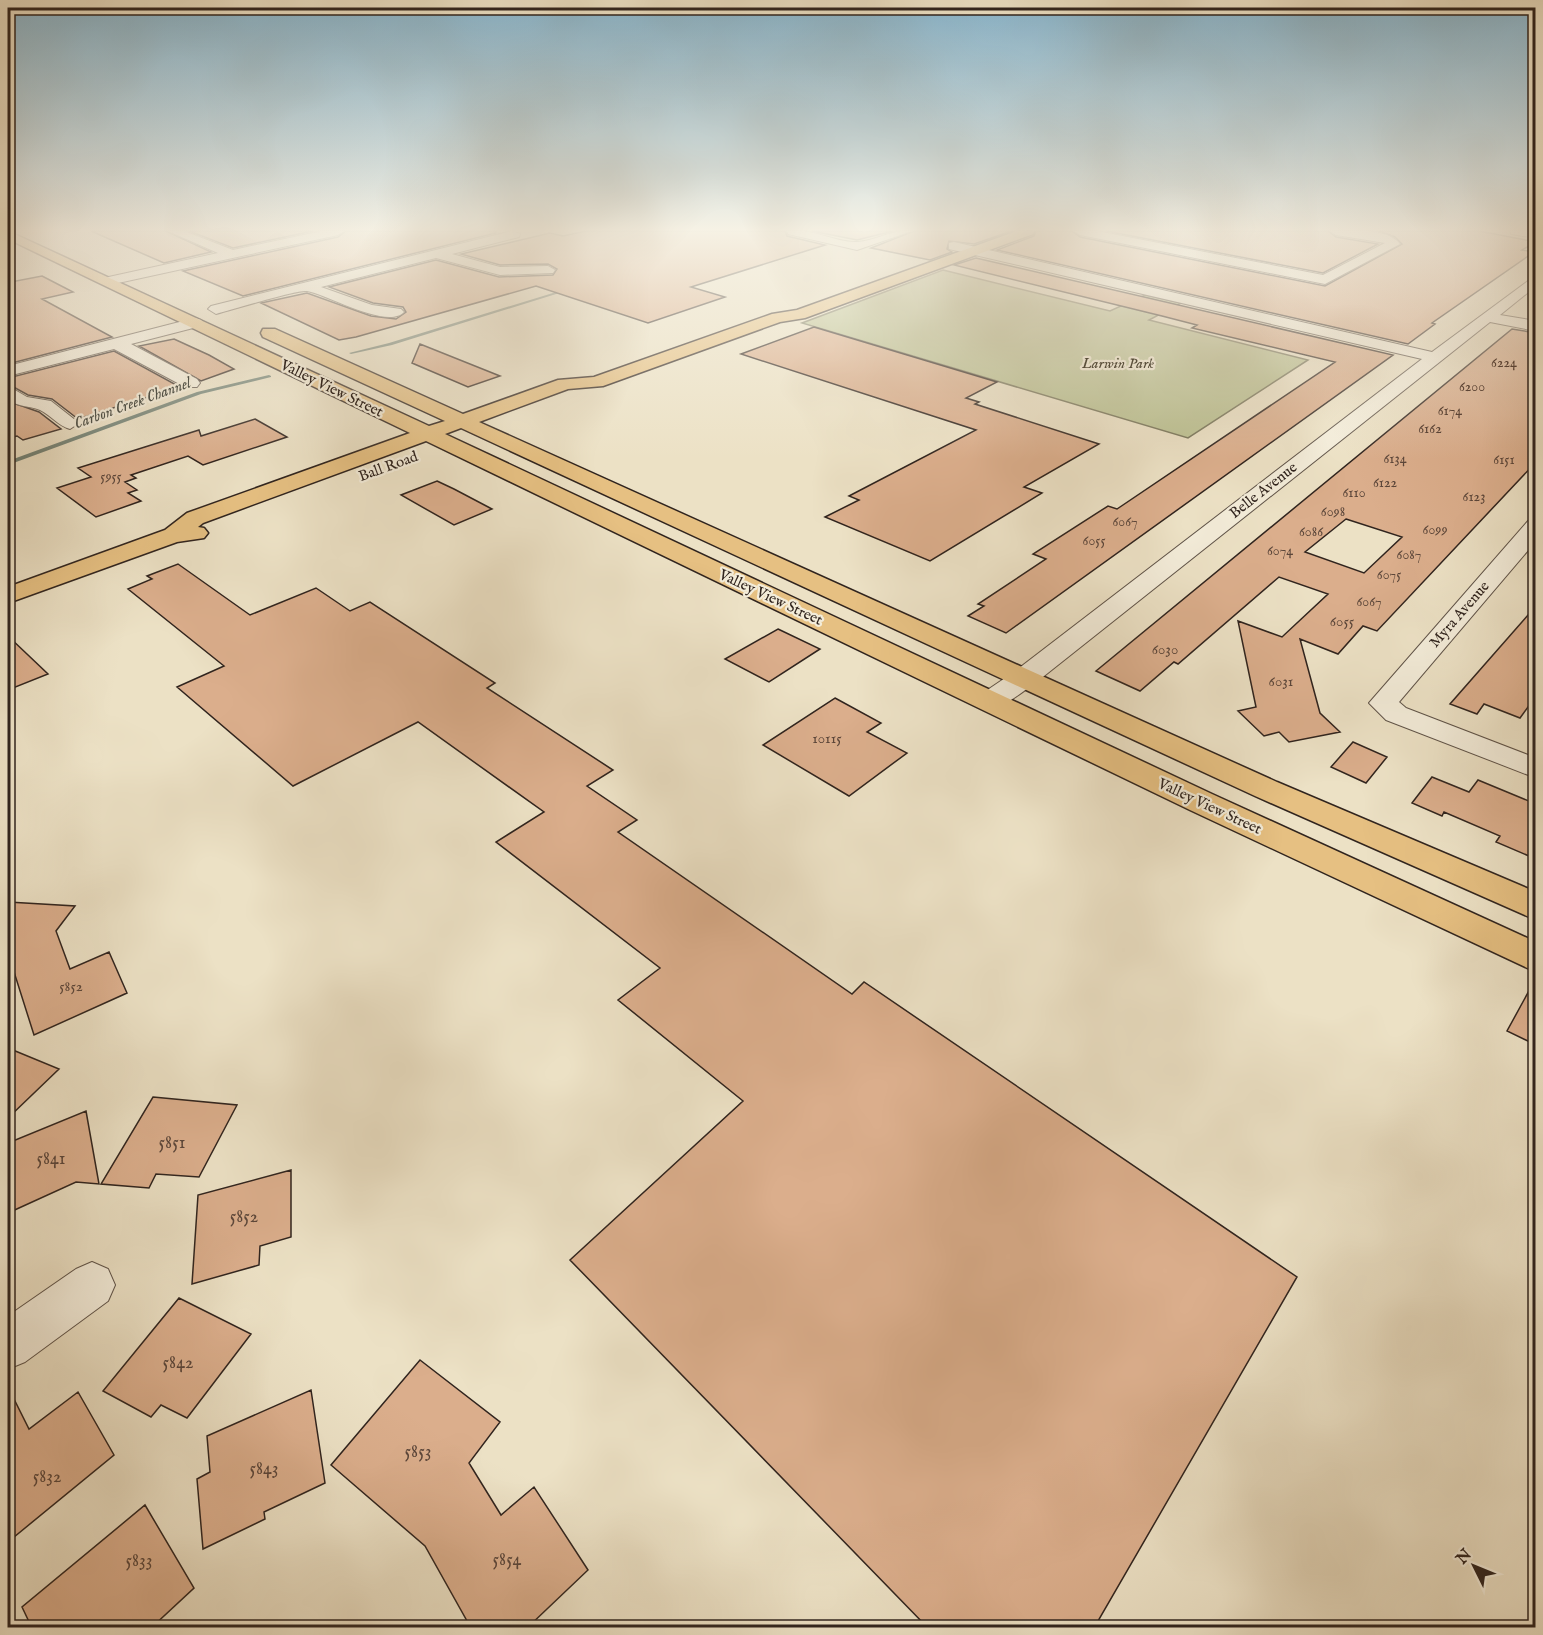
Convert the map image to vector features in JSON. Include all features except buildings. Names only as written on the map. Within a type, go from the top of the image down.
[{"type":"main road","name":"Valley View Street","points":[[164,307],[448,444],[1536,958]]},
{"type":"main road","name":"Valley View Street","points":[[212,307],[1266,789],[1536,907]]},
{"type":"main road","name":"Ball Road","points":[[778,317],[779,309],[784,307]]},
{"type":"main road","name":"Ball Road","points":[[173,535],[195,518],[427,434],[473,426],[587,393],[597,382],[778,317],[799,315],[820,307]]},
{"type":"main road","name":"Ball Road","points":[[8,595],[173,535],[208,532],[448,444],[473,426]]},
{"type":"street","points":[[216,309],[223,307]]},
{"type":"street","points":[[365,307],[396,312]]},
{"type":"street","points":[[1217,307],[1433,357]]},
{"type":"street","name":"Belle Avenue","points":[[990,701],[1024,678],[1499,307]]},
{"type":"street","points":[[1488,316],[1536,326]]},
{"type":"street","points":[[8,371],[195,322]]},
{"type":"street","points":[[116,343],[191,383]]},
{"type":"street","points":[[8,391],[22,402],[45,405],[70,423]]},
{"type":"street","name":"Myra Avenue","points":[[1536,526],[1383,703],[1396,714],[1536,769]]},
{"type":"street","points":[[8,1345],[92,1285]]},
{"type":"green space","name":"Larwin Park","points":[[844,307],[1095,307],[1110,311],[1118,307],[1173,307],[1149,320],[1308,360],[1188,438],[802,323]]},
{"type":"waterway","name":"Carbon Creek Channel","points":[[351,353],[390,344],[510,307]]},
{"type":"waterway","name":"Carbon Creek Channel","points":[[8,463],[199,393],[269,376]]}]
